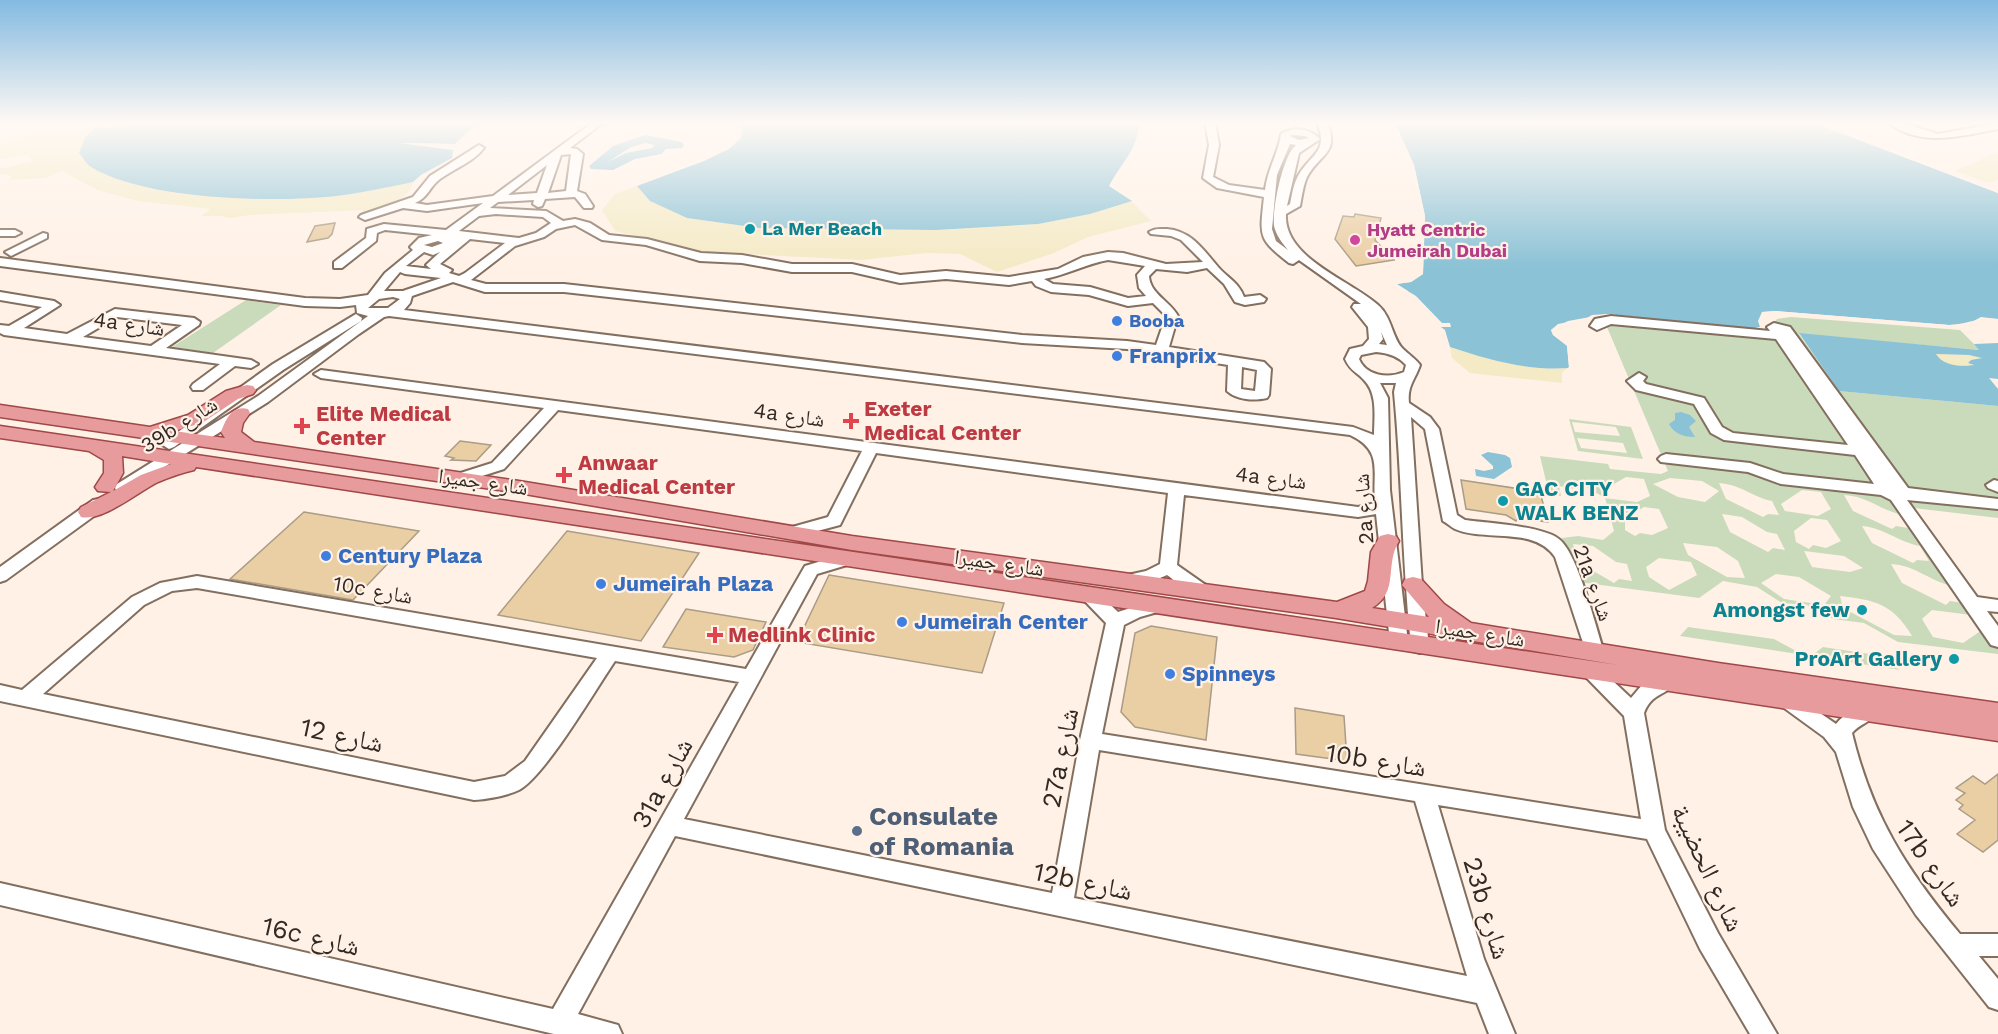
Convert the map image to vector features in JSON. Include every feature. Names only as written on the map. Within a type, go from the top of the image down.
[{"type":"main road","points":[[143,431],[184,423],[232,395],[247,390]]},
{"type":"main road","name":"شارع جميرا","points":[[0,411],[143,431],[206,464],[794,542],[1088,596],[1155,606],[1408,632],[1592,662],[1998,713]]},
{"type":"main road","points":[[241,413],[234,422],[231,432],[236,440],[248,447]]},
{"type":"main road","name":"شارع جميرا","points":[[0,432],[95,447],[248,447],[519,487],[794,542]]},
{"type":"main road","points":[[41,439],[71,435],[315,468],[331,468],[350,462]]},
{"type":"main road","points":[[95,447],[113,457],[116,465],[105,487]]},
{"type":"main road","points":[[88,512],[110,502],[154,475],[177,467],[206,464]]},
{"type":"main road","points":[[1336,610],[1365,603],[1377,593],[1380,586],[1381,552],[1387,533]]},
{"type":"main road","name":"شارع جميرا","points":[[852,551],[1129,580],[1336,610],[1408,632],[1469,632],[1592,662],[1664,683],[1998,731]]},
{"type":"main road","points":[[1413,585],[1436,610],[1469,632]]},
{"type":"street","points":[[417,199],[434,178],[447,170]]},
{"type":"street","points":[[444,237],[533,170]]},
{"type":"street","points":[[493,237],[528,213],[541,198],[551,170]]},
{"type":"street","points":[[571,195],[575,170]]},
{"type":"street","points":[[1275,170],[1266,229],[1269,240],[1280,251],[1365,313],[1376,332],[1376,339],[1369,348]]},
{"type":"street","points":[[1289,170],[1280,225],[1288,244],[1375,309],[1386,322],[1390,340],[1398,352],[1413,365],[1410,374],[1405,377],[1388,380],[1369,376]]},
{"type":"street","points":[[1282,212],[1295,206],[1301,179],[1306,170]]},
{"type":"street","points":[[1209,172],[1214,178],[1227,183],[1255,185],[1272,182]]},
{"type":"street","points":[[1209,172],[1209,180],[1217,185],[1256,190],[1270,195]]},
{"type":"street","points":[[365,217],[417,199],[513,185]]},
{"type":"street","points":[[406,229],[436,208],[494,200],[571,195],[581,196],[588,206]]},
{"type":"street","points":[[405,205],[477,213],[549,215],[560,224]]},
{"type":"street","points":[[0,262],[331,303],[367,304],[433,283],[459,278],[508,246],[540,235],[560,224],[582,223],[606,238],[647,242],[700,257],[742,259],[792,268],[818,268],[828,272],[842,267],[890,278],[922,278],[935,282],[945,279],[945,275],[998,282],[1061,272],[1100,256],[1123,257],[1152,266],[1177,269],[1210,264]]},
{"type":"street","points":[[338,265],[372,239],[371,231],[389,227],[444,237],[493,237],[519,241]]},
{"type":"street","points":[[1155,232],[1185,237],[1216,272],[1228,281],[1239,299],[1245,301],[1260,299]]},
{"type":"street","points":[[0,233],[15,233]]},
{"type":"street","points":[[11,252],[43,236]]},
{"type":"street","points":[[459,278],[432,265],[467,236]]},
{"type":"street","points":[[367,304],[392,272],[425,250],[444,248],[450,244],[444,237]]},
{"type":"street","points":[[399,294],[397,281],[425,250]]},
{"type":"street","points":[[38,267],[57,258]]},
{"type":"street","points":[[1152,266],[1143,276],[1142,283],[1172,316],[1161,350]]},
{"type":"street","points":[[405,270],[459,278],[495,289],[557,287],[1022,339],[1090,342],[1161,350],[1264,369],[1264,393],[1248,405]]},
{"type":"street","points":[[420,271],[423,280],[433,283]]},
{"type":"street","points":[[1036,276],[1040,283],[1051,288],[1090,291],[1128,302],[1155,299]]},
{"type":"street","name":"39b شارع","points":[[0,562],[105,487],[241,413],[384,313],[404,304],[407,298],[399,294]]},
{"type":"street","points":[[0,296],[54,304],[4,332]]},
{"type":"street","points":[[367,304],[384,313],[1248,405],[1362,424],[1382,430],[1402,443],[1407,452]]},
{"type":"street","name":"39b شارع","points":[[0,576],[174,448],[247,390],[367,304]]},
{"type":"street","points":[[69,339],[116,312],[194,322],[154,350]]},
{"type":"street","points":[[1597,326],[1599,322],[1611,320],[1784,335],[1998,640]]},
{"type":"street","name":"4a شارع","points":[[4,332],[251,364]]},
{"type":"street","points":[[1369,348],[1398,352]]},
{"type":"street","name":"2a شارع","points":[[1369,348],[1355,352],[1352,359],[1354,366],[1369,376],[1381,398],[1384,507],[1387,533],[1408,632]]},
{"type":"street","points":[[198,387],[233,361]]},
{"type":"street","points":[[1240,363],[1233,390],[1248,405],[1359,433],[1370,439],[1383,458]]},
{"type":"street","name":"4a شارع","points":[[321,374],[1358,512],[1384,507]]},
{"type":"street","points":[[1405,377],[1401,387],[1407,452],[1413,585],[1408,632]]},
{"type":"street","points":[[1639,377],[1634,381],[1641,387],[1699,401],[1716,430],[1724,435],[1748,432],[1865,451]]},
{"type":"street","points":[[457,479],[498,466],[554,406]]},
{"type":"street","name":"21a شارع","points":[[1404,406],[1425,420],[1432,429],[1449,517],[1461,525],[1545,538],[1560,549],[1592,662]]},
{"type":"street","points":[[834,521],[852,551],[811,570],[794,542],[834,521],[871,448]]},
{"type":"street","points":[[1666,459],[1750,468],[1787,479],[1998,504]]},
{"type":"street","points":[[498,466],[504,479],[519,487]]},
{"type":"street","points":[[1168,567],[1177,488]]},
{"type":"street","name":"4a شارع","points":[[1358,512],[1387,533]]},
{"type":"street","points":[[1129,580],[1150,576],[1168,567]]},
{"type":"street","points":[[1168,567],[1201,590]]},
{"type":"street","name":"31a شارع","points":[[560,1022],[811,570]]},
{"type":"street","name":"10c شارع","points":[[26,698],[138,602],[152,592],[184,582],[197,582],[750,677]]},
{"type":"street","points":[[1088,596],[1116,621],[1134,612],[1155,606]]},
{"type":"street","points":[[1971,602],[1998,606]]},
{"type":"street","name":"27a شارع","points":[[1061,906],[1090,740],[1116,621]]},
{"type":"street","name":"شارع 12","points":[[0,693],[474,790],[487,790],[512,783],[532,767],[610,653]]},
{"type":"street","points":[[1592,662],[1634,713],[1640,697],[1646,690],[1664,683]]},
{"type":"street","points":[[1786,700],[1831,731],[1844,747]]},
{"type":"street","points":[[1844,747],[1842,732],[1845,726],[1867,712]]},
{"type":"street","name":"شارع الحضيبة","points":[[1634,713],[1654,831],[1709,941],[1764,1034]]},
{"type":"street","name":"10b شارع","points":[[1090,740],[1654,831]]},
{"type":"street","name":"17b شارع","points":[[1844,747],[1871,827],[1890,859],[1998,998]]},
{"type":"street","name":"23b شارع","points":[[1424,795],[1472,959],[1502,1034]]},
{"type":"street","name":"12b شارع","points":[[670,826],[1484,992]]},
{"type":"street","name":"16c شارع","points":[[0,894],[609,1034]]},
{"type":"street","points":[[1955,945],[1997,946]]},
{"type":"green space","points":[[246,300],[281,305],[213,353],[172,347]]},
{"type":"green space","points":[[1791,317],[1960,330],[1980,350],[1799,334],[1840,391],[1998,406],[1998,518],[1914,508],[1911,504],[1896,501],[1998,644],[1998,654],[1898,642],[1864,623],[1833,619],[1807,605],[1782,603],[1757,587],[1723,581],[1699,598],[1571,581],[1562,538],[1578,536],[1603,540],[1614,531],[1605,498],[1637,502],[1650,496],[1644,479],[1626,477],[1602,491],[1604,497],[1583,485],[1574,489],[1559,486],[1561,496],[1549,494],[1540,456],[1608,464],[1610,469],[1661,474],[1668,471],[1604,320],[1772,335],[1771,326],[1777,319]],"holes":[[[1670,478],[1702,481],[1719,491],[1705,502],[1678,497],[1653,484]],[[1719,483],[1734,486],[1772,501],[1779,515],[1768,514],[1763,517],[1726,499]],[[1802,490],[1821,492],[1831,509],[1818,516],[1785,511],[1781,504]],[[1844,495],[1866,500],[1899,514],[1908,528],[1896,526],[1892,529],[1853,511]],[[1644,507],[1659,509],[1668,528],[1652,535],[1640,533],[1635,536],[1625,530],[1625,519]],[[1722,514],[1742,517],[1767,532],[1777,534],[1785,550],[1773,548],[1768,552],[1730,532]],[[1811,518],[1827,520],[1841,541],[1826,548],[1813,545],[1809,549],[1796,542],[1794,531]],[[1862,526],[1878,529],[1920,546],[1929,561],[1917,560],[1913,563],[1872,543]],[[1683,543],[1717,547],[1738,561],[1745,578],[1727,577],[1688,555]],[[1573,544],[1593,546],[1616,562],[1627,564],[1632,581],[1619,579],[1614,583],[1578,562]],[[1804,551],[1844,556],[1863,568],[1850,572],[1812,567]],[[1659,558],[1691,562],[1697,575],[1669,590],[1649,577],[1646,567]],[[1891,564],[1909,568],[1953,586],[1963,603],[1950,601],[1946,605],[1902,583]],[[1776,574],[1799,577],[1831,596],[1824,605],[1784,599],[1761,583]],[[1840,596],[1863,599],[1882,606],[1890,610],[1912,636],[1894,635],[1843,608]],[[1932,610],[1971,615],[1982,630],[1963,643],[1933,637],[1922,619]]]},
{"type":"green space","points":[[1569,419],[1631,427],[1643,459],[1578,451]],"holes":[[[1572,422],[1616,427],[1620,436],[1575,432]],[[1577,438],[1623,443],[1627,453],[1581,448]]]},
{"type":"green space","points":[[1688,627],[1774,639],[1804,655],[1680,636]]},
{"type":"green space","points":[[1823,647],[1870,654],[1900,670],[1811,656]]},
{"type":"sand","points":[[0,170],[102,170],[150,188],[200,195],[298,198],[336,196],[413,182],[411,189],[400,199],[361,214],[363,210],[229,218],[201,216],[211,209],[138,201],[97,190],[62,171],[46,178],[9,180],[12,177],[0,174]]},
{"type":"sand","points":[[1998,170],[1998,180],[1989,183],[1955,171]]},
{"type":"sand","name":"La Mer Beach","points":[[637,186],[650,201],[687,218],[759,228],[936,230],[1038,224],[1090,214],[1131,201],[1151,221],[1088,237],[1054,253],[997,272],[960,254],[926,253],[862,260],[702,252],[615,231],[602,210],[615,194]]},
{"type":"sand","points":[[1450,347],[1509,364],[1539,368],[1569,368],[1562,372],[1562,383],[1470,373],[1452,358]]},
{"type":"sand","points":[[1935,354],[1984,358],[1971,360],[1969,363],[1975,365],[1959,366],[1943,361]]},
{"type":"water","points":[[98,170],[430,170],[413,182],[336,196],[279,199],[245,199],[176,193],[114,178]]},
{"type":"water","points":[[679,170],[1119,170],[1109,186],[1132,201],[1090,214],[1038,224],[936,230],[759,228],[687,218],[650,201],[637,186]]},
{"type":"water","points":[[1415,170],[1938,170],[1998,193],[1998,319],[1949,325],[1776,311],[1762,312],[1760,327],[1751,329],[1607,314],[1568,321],[1551,330],[1553,335],[1567,345],[1569,368],[1539,368],[1509,364],[1450,347],[1445,330],[1441,327],[1451,327],[1450,323],[1442,323],[1416,296],[1396,284],[1411,282],[1423,274],[1425,216]]},
{"type":"water","points":[[1799,333],[1979,350],[1974,344],[1998,343],[1998,379],[1989,378],[1998,389],[1998,406],[1839,391]],"holes":[[[1936,354],[1969,355],[1982,358],[1971,360],[1968,363],[1974,365],[1959,366],[1943,361]]]},
{"type":"water","points":[[1675,413],[1690,415],[1696,421],[1689,427],[1695,437],[1680,434],[1669,424],[1675,420]]},
{"type":"water","points":[[1488,452],[1510,458],[1512,467],[1494,479],[1476,476],[1475,469],[1484,471],[1493,469],[1493,466],[1481,455]]},
{"type":"pier","points":[[430,170],[438,170],[413,185],[421,175]]},
{"type":"pier","points":[[675,170],[634,187],[635,183]]},
{"type":"pier","points":[[1413,170],[1415,170],[1425,216],[1423,274],[1411,282],[1397,284],[1408,291],[1404,292],[1393,283],[1409,279],[1420,272],[1422,216]]},
{"type":"pier","points":[[1938,170],[1946,170],[1987,186],[1986,182],[1998,187],[1998,193]]},
{"type":"pier","points":[[1776,311],[1949,325],[1968,324],[1981,317],[1998,319],[1998,322],[1981,320],[1968,326],[1949,328],[1776,314],[1764,315],[1761,321],[1762,329],[1751,332],[1607,317],[1593,318],[1586,322],[1559,327],[1555,331],[1569,345],[1572,368],[1564,371],[1569,367],[1567,346],[1553,335],[1551,330],[1558,324],[1585,319],[1592,315],[1607,314],[1751,329],[1760,327],[1758,321],[1762,312]]},
{"type":"building","name":"Hyatt Centric Jumeirah Dubai","points":[[1355,214],[1381,218],[1375,240],[1394,260],[1356,266],[1335,239],[1343,216],[1354,217]]},
{"type":"building","points":[[335,223],[332,234],[328,238],[307,242],[315,226]]},
{"type":"building","points":[[460,441],[491,445],[476,461],[451,460],[454,458],[445,456]]},
{"type":"building","name":"GAC CITY WALK BENZ","points":[[1461,480],[1540,492],[1548,522],[1518,518],[1516,521],[1506,515],[1466,509]]},
{"type":"building","name":"Century Plaza","points":[[304,512],[419,531],[353,600],[230,579]]},
{"type":"building","name":"Jumeirah Plaza","points":[[567,531],[699,553],[641,641],[498,615]]},
{"type":"building","name":"Jumeirah Center","points":[[829,575],[1004,603],[982,673],[797,642]]},
{"type":"building","name":"Medlink Clinic","points":[[686,609],[766,622],[753,650],[734,657],[663,647]]},
{"type":"building","name":"Spinneys","points":[[1151,626],[1217,637],[1206,740],[1135,727],[1121,712],[1135,633]]},
{"type":"building","points":[[1295,708],[1344,716],[1347,761],[1296,754]]},
{"type":"building","points":[[1998,774],[1998,840],[1983,852],[1957,834],[1975,820],[1959,809],[1963,805],[1956,800],[1965,793],[1956,788],[1973,776],[1985,784]]},
{"type":"place","name":"La Mer Beach","points":[[750,229]]},
{"type":"place","name":"Hyatt Centric Jumeirah Dubai","points":[[1355,240]]},
{"type":"place","name":"Booba","points":[[1117,321]]},
{"type":"place","name":"Franprix","points":[[1117,356]]},
{"type":"place","name":"Exeter Medical Center","points":[[851,421]]},
{"type":"place","name":"Elite Medical Center","points":[[302,426]]},
{"type":"place","name":"Anwaar Medical Center","points":[[564,475]]},
{"type":"place","name":"GAC CITY WALK BENZ","points":[[1503,501]]},
{"type":"place","name":"Century Plaza","points":[[326,556]]},
{"type":"place","name":"Jumeirah Plaza","points":[[601,584]]},
{"type":"place","name":"Amongst few","points":[[1862,610]]},
{"type":"place","name":"Jumeirah Center","points":[[902,622]]},
{"type":"place","name":"Medlink Clinic","points":[[715,635]]},
{"type":"place","name":"ProArt Gallery","points":[[1954,659]]},
{"type":"place","name":"Spinneys","points":[[1170,674]]},
{"type":"place","name":"Consulate of Romania","points":[[857,831]]}]
